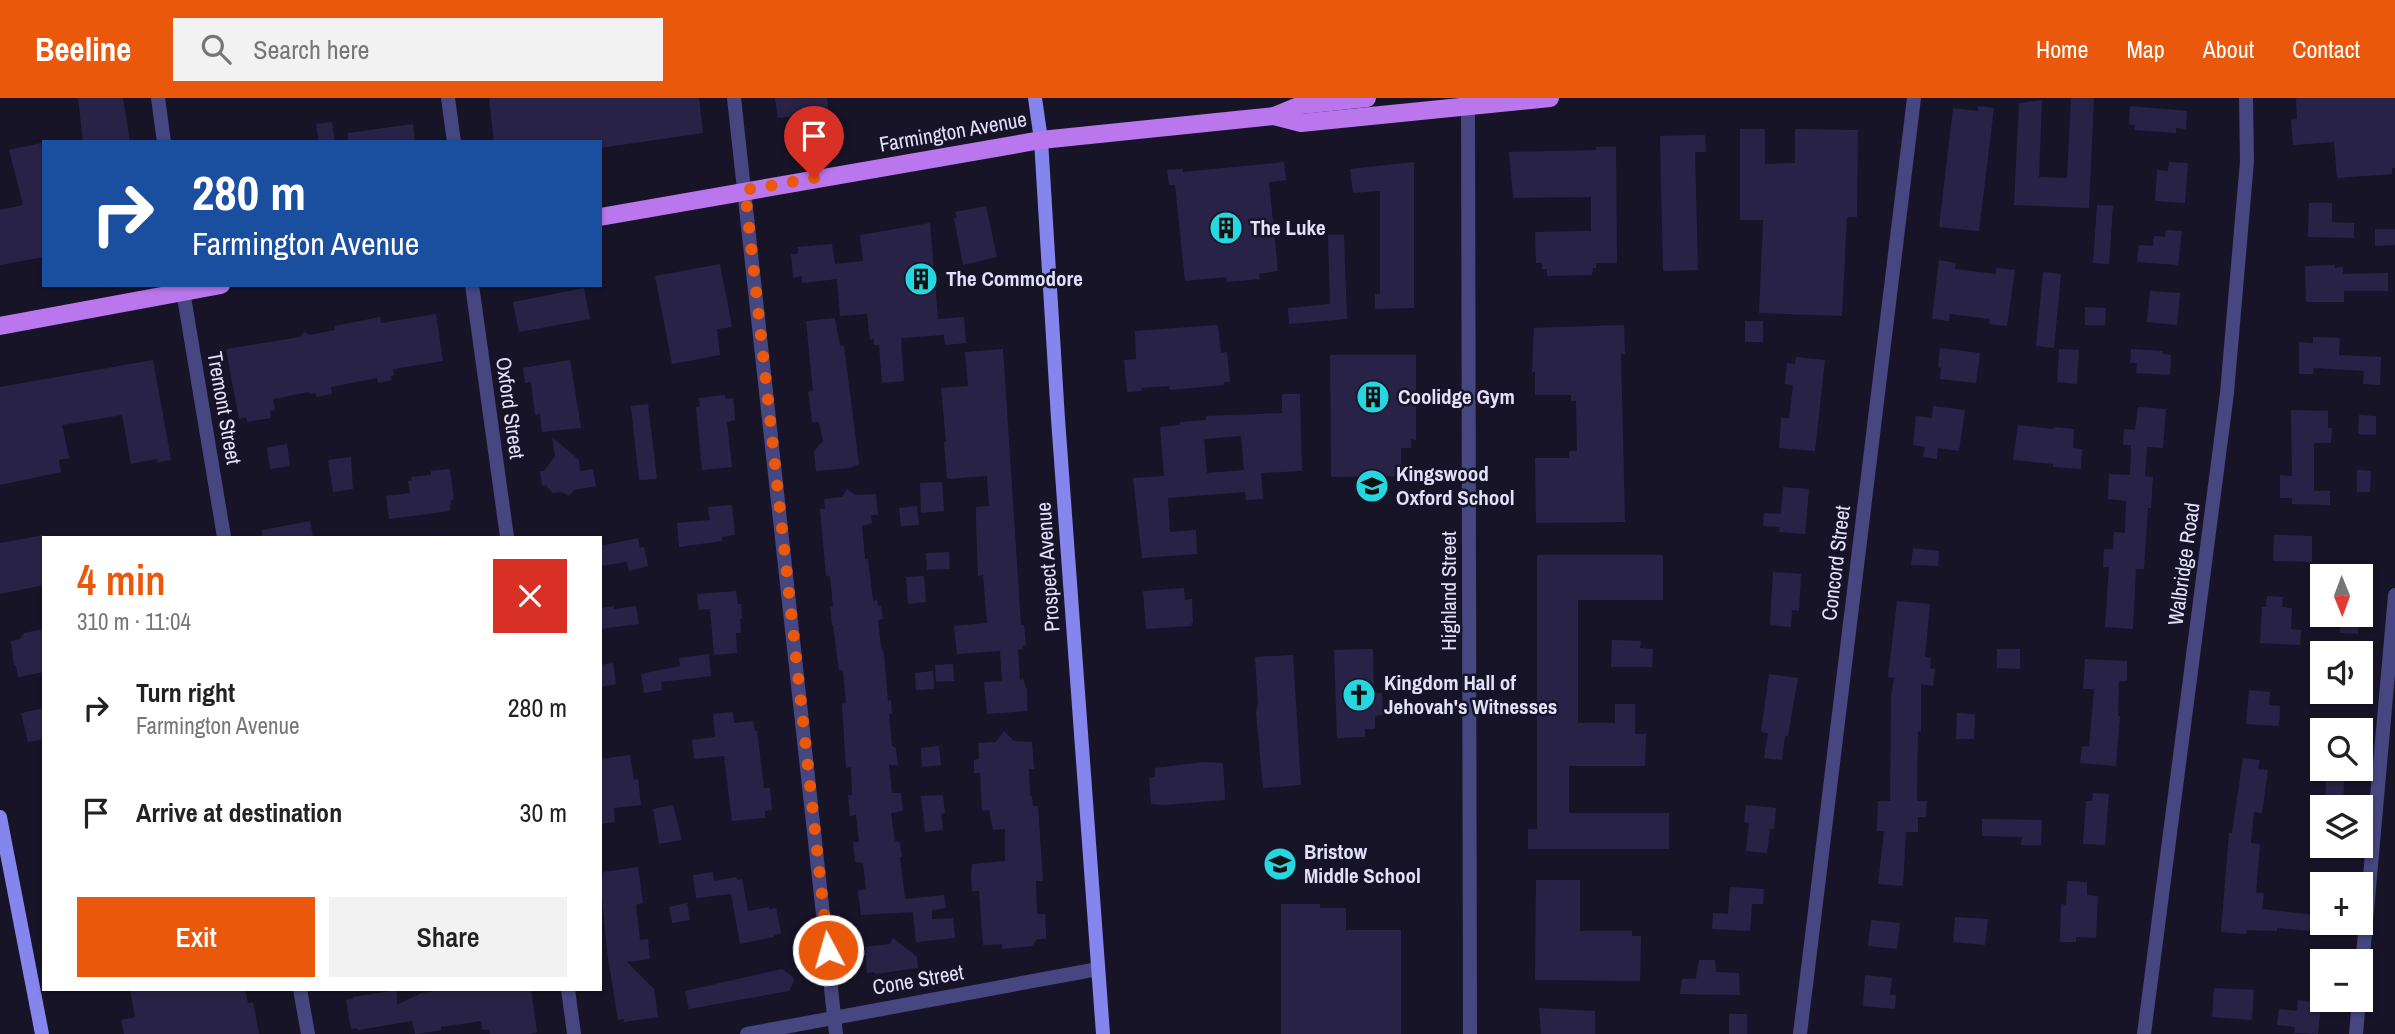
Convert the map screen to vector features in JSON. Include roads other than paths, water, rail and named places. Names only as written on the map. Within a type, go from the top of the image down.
[{"type":"main road","name":"Prospect Avenue","points":[[1035,98],[1041,140],[1058,419],[1103,1034]]},
{"type":"main road","name":"Farmington Avenue","points":[[602,216],[1041,140],[1274,116],[1301,105],[1367,98]]},
{"type":"main road","name":"Farmington Avenue","points":[[1274,116],[1301,123],[1468,102],[1550,98]]},
{"type":"main road","points":[[0,326],[202,287]]},
{"type":"main road","points":[[0,817],[42,1034]]},
{"type":"street","points":[[158,98],[164,140]]},
{"type":"street","points":[[448,98],[454,140]]},
{"type":"street","points":[[734,98],[836,1034]]},
{"type":"street","name":"Concord Street","points":[[1800,1034],[1914,98]]},
{"type":"street","name":"Walbridge Road","points":[[2144,1034],[2227,393],[2247,161],[2246,98]]},
{"type":"street","name":"Highland Street","points":[[1468,102],[1470,1034]]},
{"type":"street","name":"Oxford Street","points":[[472,287],[507,536]]},
{"type":"street","name":"Tremont Street","points":[[183,289],[224,536]]},
{"type":"street","points":[[2364,949],[2395,595]]},
{"type":"street","name":"Cone Street","points":[[747,1034],[1098,969]]},
{"type":"street","points":[[300,991],[308,1034]]},
{"type":"street","points":[[568,991],[574,1034]]},
{"type":"street","points":[[2356,1034],[2358,1012]]},
{"type":"place","name":"The Luke","points":[[1226,228]]},
{"type":"place","name":"The Commodore","points":[[921,279]]},
{"type":"place","name":"Coolidge Gym","points":[[1373,397]]},
{"type":"place","name":"Kingswood Oxford School","points":[[1372,486]]},
{"type":"place","name":"Kingdom Hall of Jehovah's Witnesses","points":[[1359,695]]},
{"type":"place","name":"Bristow Middle School","points":[[1280,864]]}]
